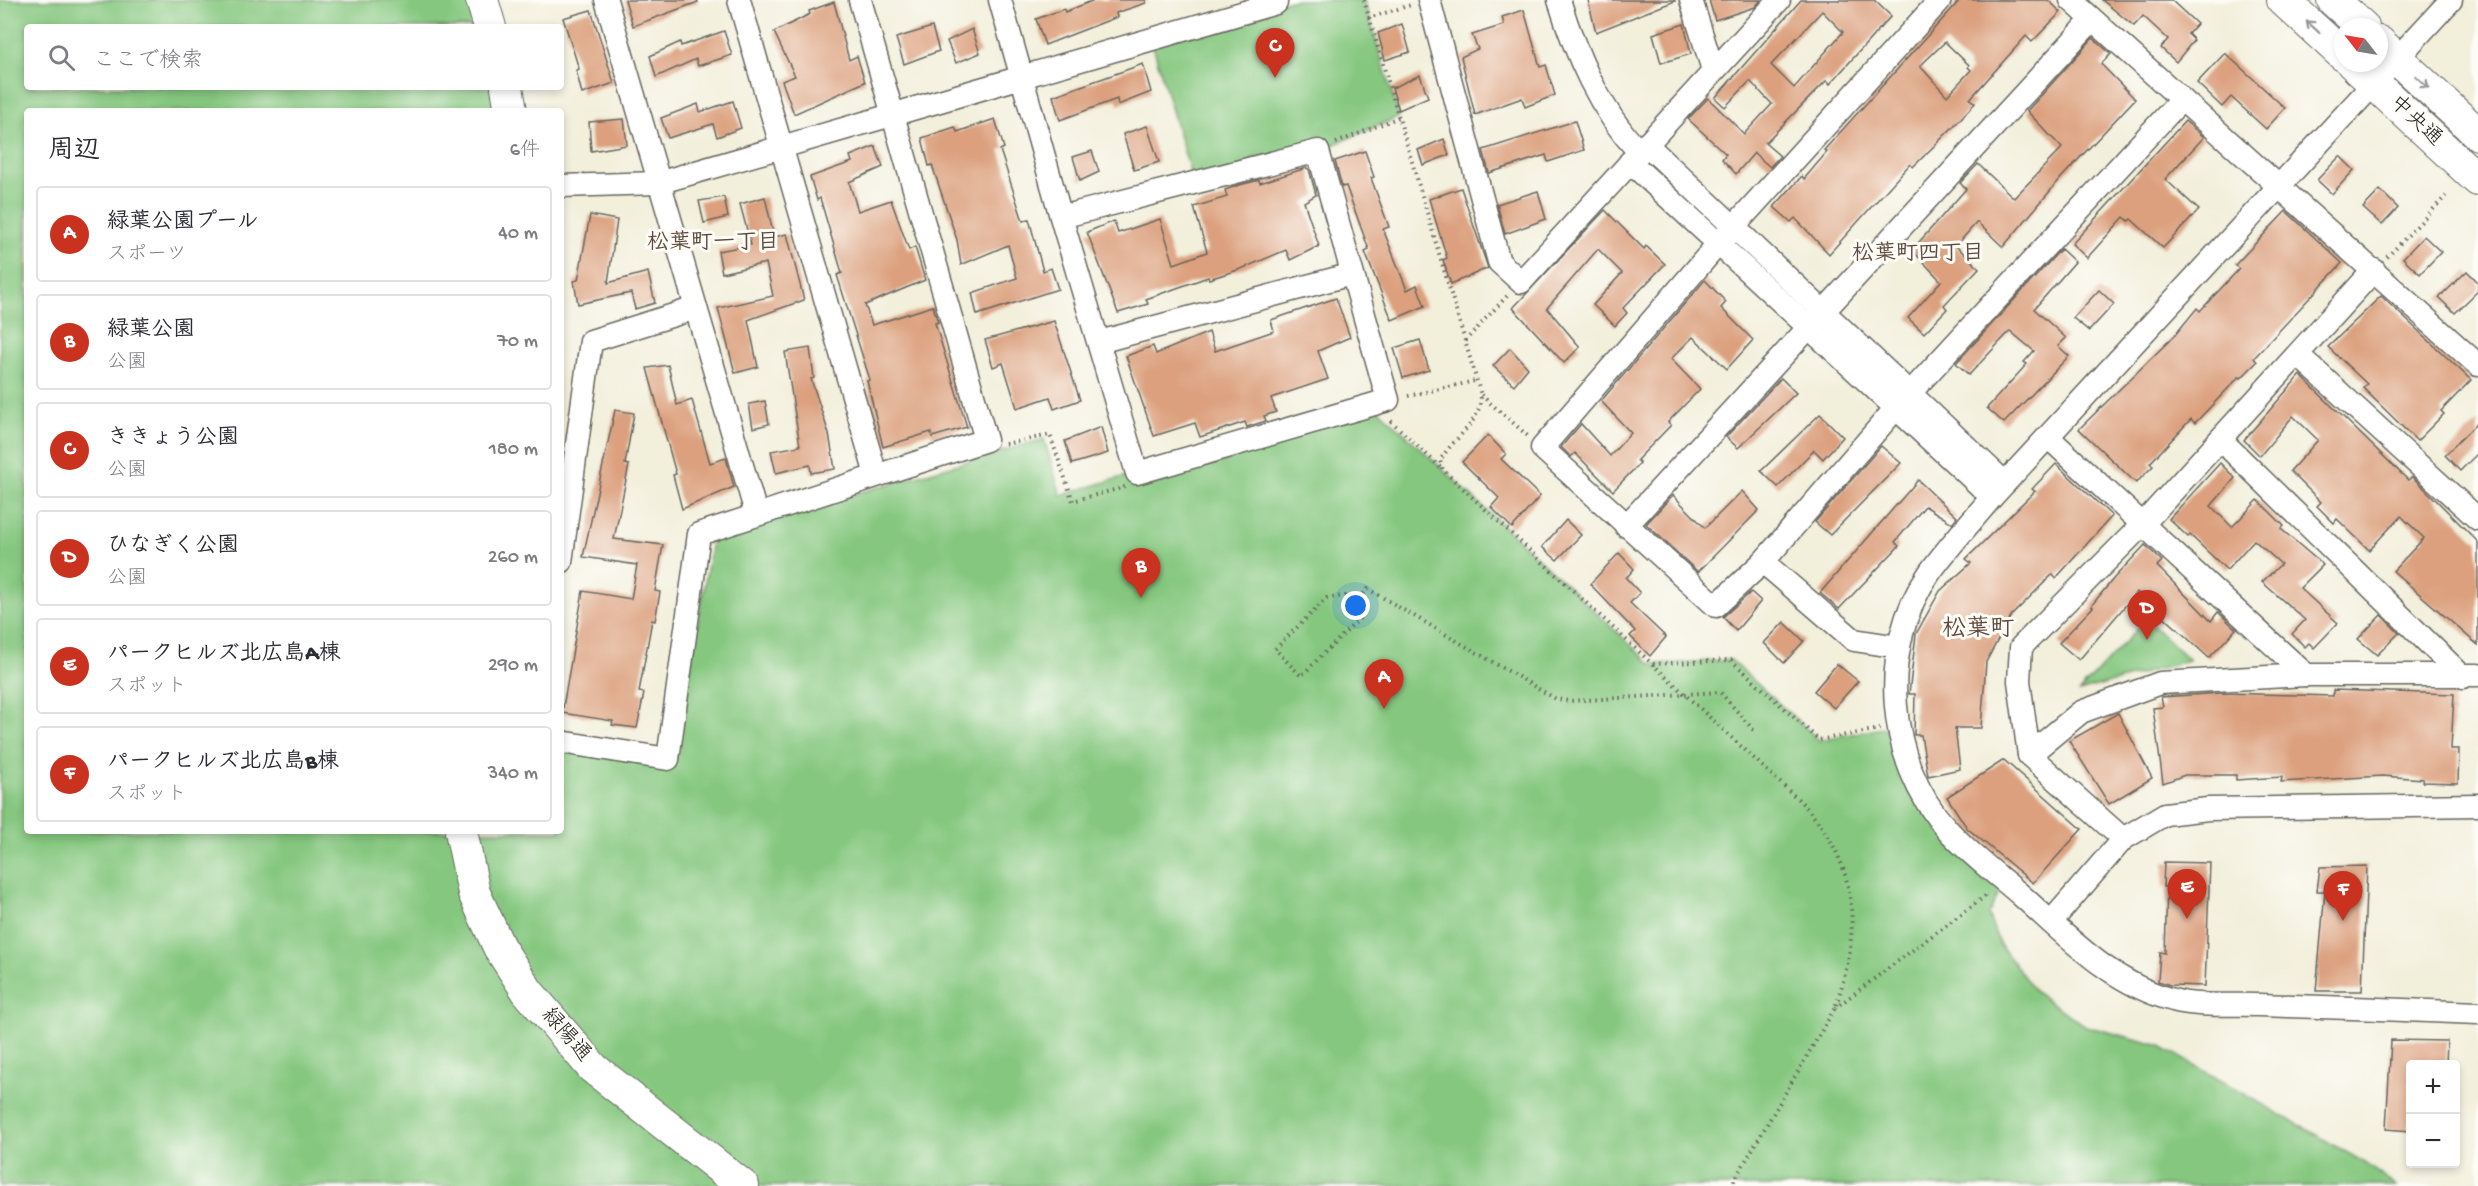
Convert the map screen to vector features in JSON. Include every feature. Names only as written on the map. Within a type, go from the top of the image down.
[{"type":"street","points":[[483,0],[489,24]]},
{"type":"street","points":[[606,0],[756,513]]},
{"type":"street","points":[[739,0],[876,475]]},
{"type":"street","points":[[564,742],[668,759],[699,534],[756,513],[986,440],[860,0]]},
{"type":"street","points":[[1000,0],[1061,217],[1137,473],[1380,402],[1352,274],[1318,151],[1061,217]]},
{"type":"street","points":[[564,186],[658,183],[1023,79],[1276,3],[1275,0]]},
{"type":"street","points":[[1429,0],[1499,262],[1521,282],[1779,0]]},
{"type":"street","points":[[1559,0],[1598,97],[1618,129],[1638,153],[1999,490]]},
{"type":"street","points":[[1691,0],[1713,70]]},
{"type":"street","points":[[1940,0],[1726,235],[1542,448],[1716,606],[1763,562],[1903,400],[2181,100]]},
{"type":"street","points":[[2071,0],[2478,365]]},
{"type":"street","points":[[2283,0],[2334,47]]},
{"type":"street","points":[[2333,0],[2353,18]]},
{"type":"street","points":[[2451,0],[2389,51],[2376,84],[1999,490],[1929,574],[1909,614],[1899,647],[1895,690],[1898,725],[1905,754],[1922,795],[1947,829],[2085,953],[2124,981],[2176,1001],[2478,1013]]},
{"type":"street","points":[[1626,526],[2092,20]]},
{"type":"street","name":"中央通","points":[[2389,51],[2478,134]]},
{"type":"street","name":"中央通","points":[[2362,72],[2478,180]]},
{"type":"street","points":[[508,90],[510,108]]},
{"type":"street","points":[[2123,839],[2029,754],[2019,681],[2021,647],[2143,524],[2374,270]]},
{"type":"street","points":[[1099,342],[1352,274]]},
{"type":"street","points":[[564,540],[591,342],[696,308]]},
{"type":"street","points":[[2298,356],[2478,519]]},
{"type":"street","points":[[2048,437],[2306,675]]},
{"type":"street","points":[[2221,440],[2471,676]]},
{"type":"street","points":[[1763,562],[1854,640],[1899,647]]},
{"type":"street","points":[[2029,754],[2081,712],[2160,683],[2306,675],[2471,676]]},
{"type":"street","points":[[2051,922],[2123,839],[2165,814],[2208,809],[2478,805]]},
{"type":"street","name":"緑陽通","points":[[462,834],[474,893],[499,947],[528,992],[593,1068],[743,1186]]},
{"type":"path","points":[[1364,0],[1475,381],[1481,395],[1542,448]]},
{"type":"path","points":[[1368,18],[1429,0]]},
{"type":"path","points":[[1318,151],[1399,117]]},
{"type":"path","points":[[2374,270],[2446,196]]},
{"type":"path","points":[[1464,341],[1521,282]]},
{"type":"path","points":[[1380,402],[1475,381]]},
{"type":"path","points":[[1443,470],[1440,461],[1477,416],[1481,395]]},
{"type":"path","points":[[1380,402],[1443,470],[1801,802],[1820,822],[1844,867],[1852,907],[1852,939],[1844,981],[1835,1008],[1731,1186]]},
{"type":"path","points":[[986,440],[1008,444],[1050,435],[1073,501],[1128,486],[1137,473]]},
{"type":"path","points":[[1353,605],[1368,589],[1556,699],[1568,702],[1682,692],[1720,692],[1756,733]]},
{"type":"path","points":[[1345,596],[1353,605],[1359,619],[1301,676],[1275,650],[1327,598],[1345,596]]},
{"type":"path","points":[[1651,664],[1731,660],[1819,740],[1898,725]]},
{"type":"path","points":[[1835,1008],[2005,882]]},
{"type":"green space","points":[[0,0],[482,0],[489,24],[24,24],[24,90],[508,90],[510,108],[24,108],[24,834],[564,834],[564,751],[673,766],[713,535],[1044,439],[1061,495],[1373,404],[1651,664],[1731,660],[1819,740],[1898,725],[1922,795],[2005,882],[1988,915],[2000,945],[2036,993],[2086,1026],[2161,1046],[2360,1160],[2396,1186],[0,1186]]},
{"type":"green space","points":[[1291,0],[1364,0],[1399,117],[1318,151],[1193,182],[1151,39]]},
{"type":"green space","points":[[2146,619],[2189,660],[2079,692]]},
{"type":"building","points":[[625,0],[697,0],[698,2],[633,26]]},
{"type":"building","points":[[1094,0],[1146,0],[1146,3],[1116,13],[1117,17],[1045,45],[1036,19],[1064,9],[1065,12]]},
{"type":"building","points":[[1588,0],[1674,0],[1675,1],[1596,32]]},
{"type":"building","points":[[1709,0],[1761,0],[1755,7],[1715,20]]},
{"type":"building","points":[[1801,0],[1874,0],[1891,16],[1830,84],[1827,80],[1765,143],[1780,156],[1770,167],[1754,153],[1736,174],[1722,159],[1726,154],[1688,119],[1708,98],[1744,134],[1772,104],[1750,81],[1725,107],[1715,98]],"holes":[[[1822,11],[1843,32],[1794,88],[1771,65]]]},
{"type":"building","points":[[1960,0],[2048,0],[2061,12],[2032,42],[2026,36],[1970,99],[1975,103],[1913,167],[1910,164],[1829,254],[1795,218],[1791,222],[1774,207],[1802,176],[1804,179],[1827,152],[1824,150]],"holes":[[[1945,42],[1969,65],[1971,70],[1947,96],[1920,66]]]},
{"type":"building","points":[[2102,0],[2171,0],[2197,24],[2188,34],[2194,40],[2176,62],[2161,48],[2168,39],[2143,16],[2134,26]]},
{"type":"building","points":[[834,2],[849,60],[857,56],[865,82],[794,114],[782,81],[795,76],[774,32],[810,14],[809,11]]},
{"type":"building","points":[[591,10],[614,83],[582,94],[576,70],[579,69],[563,18]]},
{"type":"building","points":[[1524,10],[1540,67],[1546,65],[1555,95],[1525,107],[1522,98],[1475,115],[1461,57],[1478,49],[1472,35],[1504,25],[1502,17]]},
{"type":"building","points":[[1402,24],[1410,52],[1385,60],[1378,33]]},
{"type":"building","points":[[1684,24],[1691,54],[1661,63],[1653,34]]},
{"type":"building","points":[[932,27],[939,51],[904,64],[896,38]]},
{"type":"building","points":[[972,29],[980,53],[956,63],[947,41]]},
{"type":"building","points":[[724,31],[732,55],[698,66],[696,59],[656,77],[650,56],[680,42],[681,46]]},
{"type":"building","points":[[2093,38],[2111,54],[2101,64],[2135,99],[2061,178],[2003,247],[1977,222],[1956,246],[1979,268],[1944,305],[1947,309],[1924,333],[1908,318],[1941,281],[1912,250],[1966,189],[1960,183],[1978,164],[2014,198],[2062,148],[2027,111]]},
{"type":"building","points":[[2225,53],[2285,108],[2266,129],[2231,97],[2222,107],[2197,83]]},
{"type":"building","points":[[1143,64],[1151,92],[1118,105],[1117,99],[1060,120],[1053,96]]},
{"type":"building","points":[[1420,75],[1428,97],[1399,110],[1392,88]]},
{"type":"building","points":[[733,101],[741,128],[717,137],[713,124],[668,138],[661,118],[698,104],[700,112]]},
{"type":"building","points":[[624,119],[627,145],[591,151],[589,122]]},
{"type":"building","points":[[995,119],[1004,148],[1000,150],[1023,221],[1029,219],[1043,271],[1051,268],[1058,289],[977,315],[972,293],[1017,278],[1008,245],[961,265],[957,240],[932,165],[929,166],[922,138],[955,127],[957,132]]},
{"type":"building","points":[[1575,121],[1584,150],[1548,162],[1546,155],[1489,173],[1483,150]]},
{"type":"building","points":[[2185,121],[2204,137],[2165,179],[2199,210],[2163,248],[2131,219],[2129,221],[2124,217],[2087,258],[2072,244]]},
{"type":"building","points":[[1147,126],[1159,162],[1134,170],[1123,134]]},
{"type":"building","points":[[1444,139],[1449,155],[1423,165],[1418,150]]},
{"type":"building","points":[[875,146],[883,167],[849,182],[858,211],[891,200],[909,250],[915,247],[925,280],[865,305],[872,325],[933,306],[938,322],[935,323],[967,427],[932,437],[931,432],[883,447],[867,381],[870,380],[837,275],[842,273],[820,198],[817,200],[810,177],[852,162],[850,156]]},
{"type":"building","points":[[1092,151],[1099,172],[1080,181],[1073,157]]},
{"type":"building","points":[[1365,151],[1374,177],[1371,178],[1389,227],[1383,229],[1407,290],[1417,285],[1425,306],[1392,320],[1365,252],[1369,250],[1346,186],[1342,187],[1335,161]]},
{"type":"building","points":[[2340,156],[2354,170],[2332,194],[2317,180]]},
{"type":"building","points":[[1309,169],[1316,195],[1304,202],[1319,246],[1290,260],[1286,250],[1241,269],[1209,279],[1208,277],[1146,299],[1148,304],[1118,313],[1087,232],[1114,221],[1118,233],[1160,219],[1174,264],[1207,252],[1194,207],[1227,197],[1225,190],[1236,186],[1259,180],[1260,183]]},
{"type":"building","points":[[1461,188],[1488,268],[1451,284],[1443,260],[1447,258],[1429,199]]},
{"type":"building","points":[[2380,190],[2398,208],[2382,225],[2363,208]]},
{"type":"building","points":[[1538,191],[1546,219],[1505,234],[1497,204]]},
{"type":"building","points":[[724,197],[728,217],[704,223],[699,201]]},
{"type":"building","points":[[765,197],[774,237],[787,234],[804,300],[748,320],[758,367],[735,373],[718,308],[773,296],[766,263],[722,273],[718,251],[751,245],[740,204]]},
{"type":"building","points":[[1605,210],[1644,249],[1646,246],[1665,264],[1623,308],[1627,313],[1615,326],[1593,305],[1622,273],[1598,249],[1547,308],[1580,347],[1564,363],[1513,308]]},
{"type":"building","points":[[2286,211],[2342,263],[2254,358],[2257,362],[2241,378],[2239,377],[2195,423],[2191,419],[2150,463],[2153,466],[2136,483],[2079,429],[2175,335],[2197,308],[2200,311],[2239,269],[2235,265]]},
{"type":"building","points":[[590,215],[617,220],[608,283],[648,272],[655,303],[635,309],[631,293],[578,304],[574,281],[578,280]]},
{"type":"building","points":[[2424,236],[2441,252],[2420,274],[2403,258]]},
{"type":"building","points":[[2061,249],[2075,262],[2034,309],[2066,338],[2058,346],[2069,356],[2004,423],[1987,408],[2027,364],[2024,362],[2034,351],[2010,331],[1969,375],[1956,363]]},
{"type":"building","points":[[2467,271],[2478,282],[2478,291],[2455,313],[2439,298]]},
{"type":"building","points":[[1705,280],[1726,302],[1721,308],[1753,340],[1727,369],[1693,337],[1671,359],[1700,389],[1668,422],[1671,425],[1637,460],[1640,463],[1613,491],[1575,453],[1571,457],[1561,447],[1581,424],[1610,456],[1631,433],[1601,401]]},
{"type":"building","points":[[2099,290],[2114,304],[2089,331],[2073,318]]},
{"type":"building","points":[[2381,296],[2471,380],[2441,411],[2444,414],[2417,441],[2363,388],[2367,384],[2328,347]]},
{"type":"building","points":[[1336,298],[1350,337],[1318,351],[1328,379],[1271,398],[1276,412],[1264,416],[1266,421],[1247,427],[1245,422],[1200,437],[1195,423],[1154,436],[1126,356],[1153,346],[1156,354],[1209,332],[1215,351],[1274,331],[1271,320]]},
{"type":"building","points":[[1054,321],[1080,400],[1054,409],[1050,397],[1017,408],[1003,363],[993,367],[985,340]]},
{"type":"building","points":[[1420,340],[1429,370],[1403,378],[1394,348]]},
{"type":"building","points":[[810,348],[814,378],[811,379],[829,434],[835,469],[811,473],[810,465],[776,473],[771,451],[800,446],[785,352]]},
{"type":"building","points":[[1510,348],[1528,368],[1514,385],[1493,366]]},
{"type":"building","points":[[668,365],[677,405],[692,400],[710,463],[726,458],[734,487],[682,509],[673,475],[676,474],[647,368]]},
{"type":"building","points":[[2300,375],[2408,480],[2412,477],[2478,542],[2478,645],[2393,571],[2424,538],[2401,516],[2369,550],[2337,519],[2334,523],[2317,506],[2321,502],[2290,471],[2318,440],[2293,416],[2260,456],[2244,440]]},
{"type":"building","points":[[1781,378],[1796,393],[1738,448],[1726,437]]},
{"type":"building","points":[[765,401],[769,424],[753,428],[749,404]]},
{"type":"building","points":[[615,410],[634,413],[625,464],[629,465],[614,539],[663,545],[655,591],[660,592],[655,621],[652,620],[639,692],[644,693],[637,728],[612,725],[613,721],[564,713],[564,701],[583,591],[631,599],[637,565],[583,557]]},
{"type":"building","points":[[1820,414],[1843,437],[1823,459],[1814,450],[1778,487],[1761,471]]},
{"type":"building","points":[[2478,422],[2478,453],[2460,471],[2445,455]]},
{"type":"building","points":[[1101,427],[1108,453],[1072,464],[1065,441]]},
{"type":"building","points":[[1488,435],[1506,454],[1501,459],[1540,496],[1512,528],[1491,507],[1499,498],[1462,462]]},
{"type":"building","points":[[1881,446],[1901,463],[1830,535],[1815,522]]},
{"type":"building","points":[[2220,463],[2235,478],[2211,506],[2232,527],[2258,500],[2284,526],[2281,529],[2323,565],[2300,588],[2338,623],[2314,648],[2309,643],[2305,647],[2292,634],[2305,620],[2262,582],[2281,564],[2254,540],[2227,570],[2190,535],[2188,537],[2169,519]]},
{"type":"building","points":[[2056,464],[2112,516],[2056,578],[2053,574],[2011,616],[1986,662],[1981,728],[1955,728],[1960,769],[1928,776],[1921,735],[1914,735],[1915,694],[1909,694],[1916,634],[1940,591],[1971,563],[1966,559],[2035,491],[2032,489]]},
{"type":"building","points":[[1918,480],[1957,517],[1952,523],[1925,506],[1895,542],[1899,546],[1839,609],[1820,593]]},
{"type":"building","points":[[1742,491],[1759,510],[1698,572],[1646,524],[1673,495],[1705,528]]},
{"type":"building","points":[[1566,520],[1581,535],[1557,560],[1542,547]]},
{"type":"building","points":[[2145,545],[2162,561],[2157,566],[2211,621],[2218,612],[2236,629],[2209,658],[2137,592],[2079,660],[2059,643],[2093,607],[2091,606],[2114,578]]},
{"type":"building","points":[[1619,553],[1634,569],[1626,578],[1640,593],[1630,603],[1666,637],[1650,656],[1630,636],[1635,631],[1590,584]]},
{"type":"building","points":[[1751,592],[1761,601],[1736,631],[1723,617]]},
{"type":"building","points":[[2381,615],[2399,633],[2377,655],[2358,639]]},
{"type":"building","points":[[1784,622],[1804,641],[1784,663],[1764,643]]},
{"type":"building","points":[[1837,664],[1858,681],[1834,708],[1814,691]]},
{"type":"building","points":[[2333,690],[2454,694],[2451,749],[2459,749],[2458,783],[2422,782],[2423,779],[2382,776],[2281,782],[2282,777],[2236,780],[2236,775],[2185,775],[2163,783],[2153,708],[2163,707],[2161,697],[2222,693],[2333,696]]},
{"type":"building","points":[[2118,713],[2152,778],[2109,804],[2069,741]]},
{"type":"building","points":[[2004,760],[2082,829],[2033,883],[1967,828],[1947,797]]},
{"type":"building","points":[[2164,862],[2210,863],[2205,986],[2170,985],[2158,981],[2160,952],[2165,953],[2167,887],[2163,887]]},
{"type":"building","points":[[2367,866],[2362,991],[2316,991],[2325,891],[2317,891],[2320,867]]},
{"type":"building","points":[[2391,1040],[2447,1041],[2446,1060],[2406,1060],[2406,1131],[2386,1129]]},
{"type":"place","name":"ききょう公園","points":[[1275,78]]},
{"type":"place","name":"緑葉公園","points":[[1141,598]]},
{"type":"place","name":"ひなぎく公園","points":[[2147,640]]},
{"type":"place","name":"緑葉公園プール","points":[[1384,709]]},
{"type":"place","name":"パークヒルズ北広島A棟","points":[[2187,919]]},
{"type":"place","name":"パークヒルズ北広島B棟","points":[[2343,921]]},
{"type":"district","name":"松葉町一丁目","points":[[713,244]]},
{"type":"district","name":"松葉町四丁目","points":[[1918,255]]},
{"type":"district","name":"松葉町","points":[[1978,630]]}]
